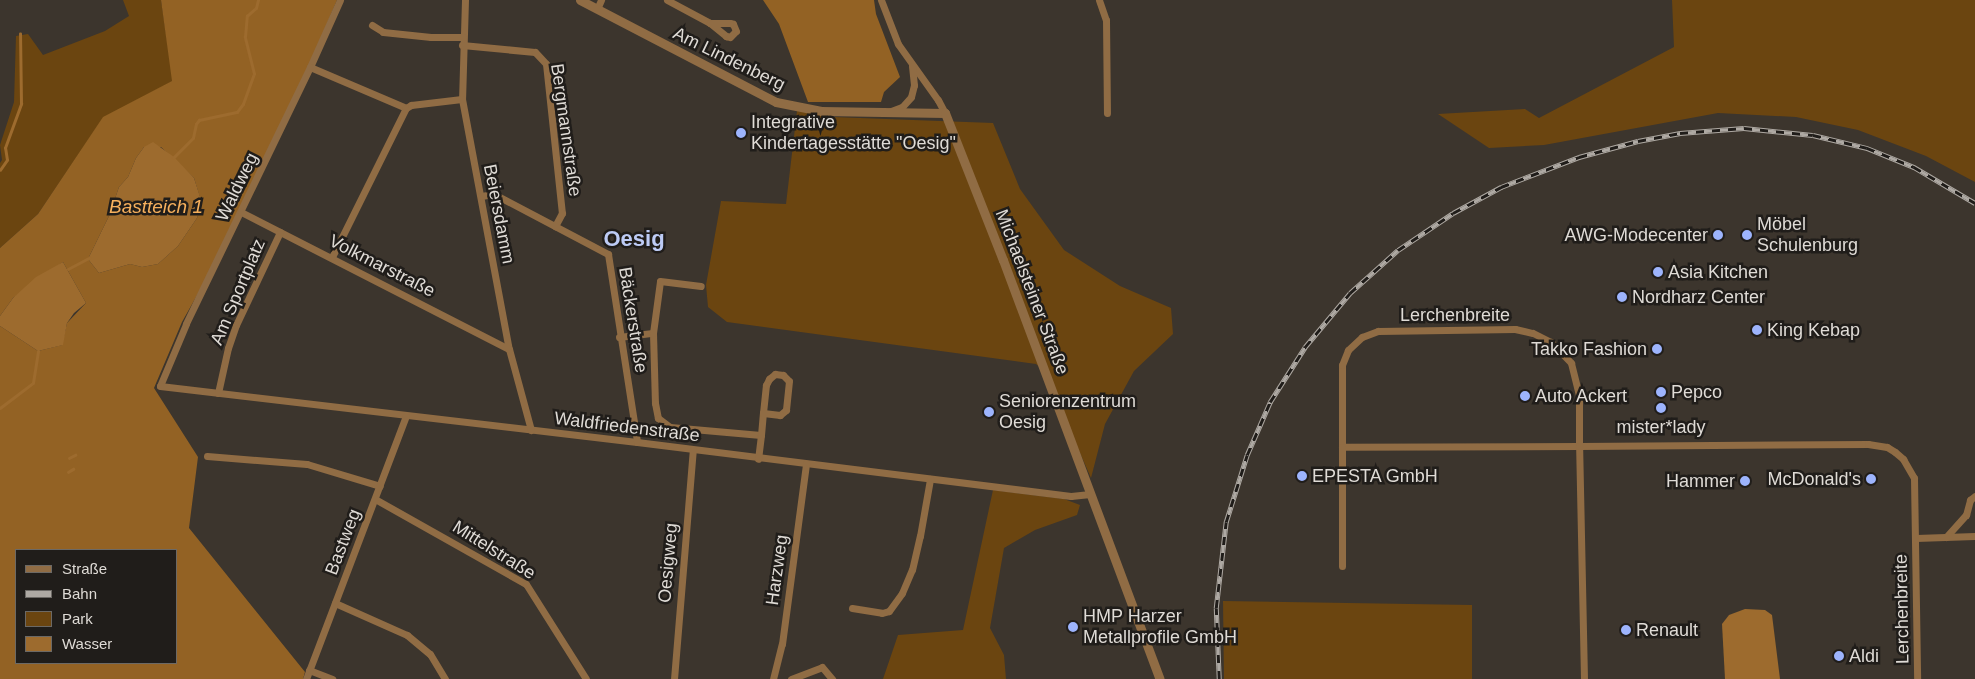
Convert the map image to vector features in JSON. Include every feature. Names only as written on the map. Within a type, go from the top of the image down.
[{"type":"street","name":"Waldweg","points":[[160,386],[186,324],[310,67],[340,0]]},
{"type":"street","name":"Beiersdamm","points":[[465,0],[462,45],[462,100],[509,349],[530,430]]},
{"type":"street","name":"Am Lindenberg","points":[[580,0],[776,102],[822,111],[945,113]]},
{"type":"street","points":[[597,9],[601,0]]},
{"type":"street","name":"Am Lindenberg","points":[[667,0],[710,23]]},
{"type":"street","points":[[881,0],[893,33],[945,113]]},
{"type":"street","points":[[1099,0],[1106,20],[1107,113]]},
{"type":"street","points":[[372,25],[383,32],[431,37],[463,37]]},
{"type":"street","name":"Bergmannstraße","points":[[462,45],[534,52],[546,64],[562,213],[555,226]]},
{"type":"street","points":[[891,111],[906,103],[914,90],[911,63]]},
{"type":"street","points":[[310,67],[406,108]]},
{"type":"street","points":[[332,258],[406,108],[411,105],[462,100]]},
{"type":"street","name":"Michaelsteiner Straße","points":[[945,113],[1003,260],[1160,679]]},
{"type":"street","name":"Bäckerstraße","points":[[481,196],[494,194],[608,254],[619,337],[637,442]]},
{"type":"street","name":"Volkmarstraße","points":[[241,212],[509,349]]},
{"type":"street","name":"Am Sportplatz","points":[[218,393],[228,348],[236,326],[280,232]]},
{"type":"street","points":[[701,286],[660,281],[653,334],[655,403],[658,418],[670,427],[761,435]]},
{"type":"street","name":"Lerchenbreite","points":[[1342,566],[1342,365],[1348,350],[1362,337],[1378,331],[1515,329],[1533,333],[1551,342],[1571,363],[1579,394],[1584,679]]},
{"type":"street","points":[[619,337],[653,334]]},
{"type":"street","points":[[758,459],[764,413],[769,379],[775,374],[783,376],[789,381],[786,410],[780,415],[764,413]]},
{"type":"street","name":"Waldfriedenstraße","points":[[160,386],[637,442],[758,459],[1071,496],[1090,494]]},
{"type":"street","name":"Bastweg","points":[[306,679],[406,416]]},
{"type":"street","name":"Lerchenbreite","points":[[1342,447],[1839,444],[1887,446],[1904,459],[1912,473],[1915,484],[1918,630],[1917,679]]},
{"type":"street","name":"Oesigweg","points":[[674,679],[694,450]]},
{"type":"street","points":[[207,456],[307,464],[380,486]]},
{"type":"street","name":"Harzweg","points":[[773,679],[782,644],[806,464]]},
{"type":"street","points":[[852,608],[882,613],[889,611],[902,593],[912,570],[930,479]]},
{"type":"street","points":[[1946,537],[1966,515],[1970,500],[1975,496]]},
{"type":"street","name":"Mittelstraße","points":[[375,498],[526,584],[586,679]]},
{"type":"street","name":"Lerchenbreite","points":[[1916,538],[1975,536]]},
{"type":"street","points":[[335,603],[407,635],[430,654],[445,679]]},
{"type":"street","points":[[791,679],[822,667],[832,679]]},
{"type":"street","points":[[309,670],[332,679]]},
{"type":"green space","points":[[123,0],[161,0],[173,81],[103,118],[38,214],[0,248],[0,163],[2,160],[0,145],[14,102],[16,36],[28,34],[43,55],[105,31],[129,16]]},
{"type":"green space","points":[[1672,0],[1975,0],[1975,182],[1926,156],[1858,130],[1796,117],[1718,113],[1544,145],[1489,148],[1438,114],[1525,109],[1539,118],[1674,47]]},
{"type":"green space","points":[[797,111],[833,117],[993,123],[1020,189],[1064,250],[1120,286],[1171,308],[1173,334],[1134,371],[1105,424],[1091,478],[1044,371],[1036,364],[727,322],[708,307],[706,285],[721,201],[786,204]]},
{"type":"green space","points":[[993,490],[1064,499],[1080,505],[1077,515],[1035,530],[1004,548],[990,628],[1004,655],[1006,679],[883,679],[898,635],[963,630]]},
{"type":"green space","points":[[1223,601],[1472,605],[1472,679],[1224,679]]},
{"type":"shaded area","points":[[161,0],[337,0],[300,87],[214,265],[182,322],[154,388],[198,457],[189,528],[305,672],[303,679],[0,679],[0,326],[38,351],[62,345],[67,323],[86,303],[63,262],[13,298],[0,316],[0,248],[38,214],[103,117],[172,81]],"holes":[[[144,147],[161,147],[194,178],[202,204],[197,218],[178,246],[158,264],[142,267],[130,264],[99,273],[88,259],[109,216],[119,187],[128,177],[136,158]]]},
{"type":"shaded area","points":[[763,0],[874,0],[876,14],[900,77],[884,92],[881,102],[808,102],[779,24]]},
{"type":"water","name":"Bastteich 1","points":[[153,142],[174,157],[194,178],[202,203],[197,218],[178,246],[158,264],[142,267],[130,264],[99,273],[88,259],[109,216],[119,187],[128,177],[136,158],[144,147]]},
{"type":"water","points":[[63,262],[86,303],[74,313],[67,323],[63,345],[38,351],[0,326],[0,316],[13,298],[36,277]]},
{"type":"water","points":[[1745,609],[1765,610],[1772,615],[1780,679],[1725,679],[1722,624],[1729,615]]},
{"type":"waterway","points":[[173,158],[193,138],[196,124],[199,120],[237,112],[243,104],[254,74],[245,37],[247,16],[256,8],[258,0]]},
{"type":"waterway","points":[[0,170],[7,160],[5,148],[21,104],[20,34]]},
{"type":"waterway","points":[[68,269],[89,258]]},
{"type":"waterway","points":[[0,408],[33,383],[38,351]]},
{"type":"waterway","points":[[69,458],[75,455]]},
{"type":"waterway","points":[[68,472],[73,469]]},
{"type":"railway","points":[[1219,679],[1216,608],[1226,522],[1247,455],[1270,402],[1305,347],[1350,293],[1398,250],[1453,213],[1501,187],[1579,157],[1638,141],[1680,133],[1744,128],[1813,135],[1867,148],[1914,167],[1975,203]]},
{"type":"place","name":"Integrative Kindertagesstätte \"Oesig\"","points":[[741,133]]},
{"type":"place","name":"AWG-Modecenter","points":[[1718,235]]},
{"type":"place","name":"Möbel Schulenburg","points":[[1747,235]]},
{"type":"place","name":"Asia Kitchen","points":[[1658,272]]},
{"type":"place","name":"Nordharz Center","points":[[1622,297]]},
{"type":"place","name":"King Kebap","points":[[1757,330]]},
{"type":"place","name":"Takko Fashion","points":[[1657,349]]},
{"type":"place","name":"Pepco","points":[[1661,392]]},
{"type":"place","name":"Auto Ackert","points":[[1525,396]]},
{"type":"place","name":"mister*lady","points":[[1661,408]]},
{"type":"place","name":"Seniorenzentrum Oesig","points":[[989,412]]},
{"type":"place","name":"EPESTA GmbH","points":[[1302,476]]},
{"type":"place","name":"McDonald's","points":[[1871,479]]},
{"type":"place","name":"Hammer","points":[[1745,481]]},
{"type":"place","name":"HMP Harzer Metallprofile GmbH","points":[[1073,627]]},
{"type":"place","name":"Renault","points":[[1626,630]]},
{"type":"place","name":"Aldi","points":[[1839,656]]},
{"type":"district","name":"Oesig","points":[[634,239]]}]
